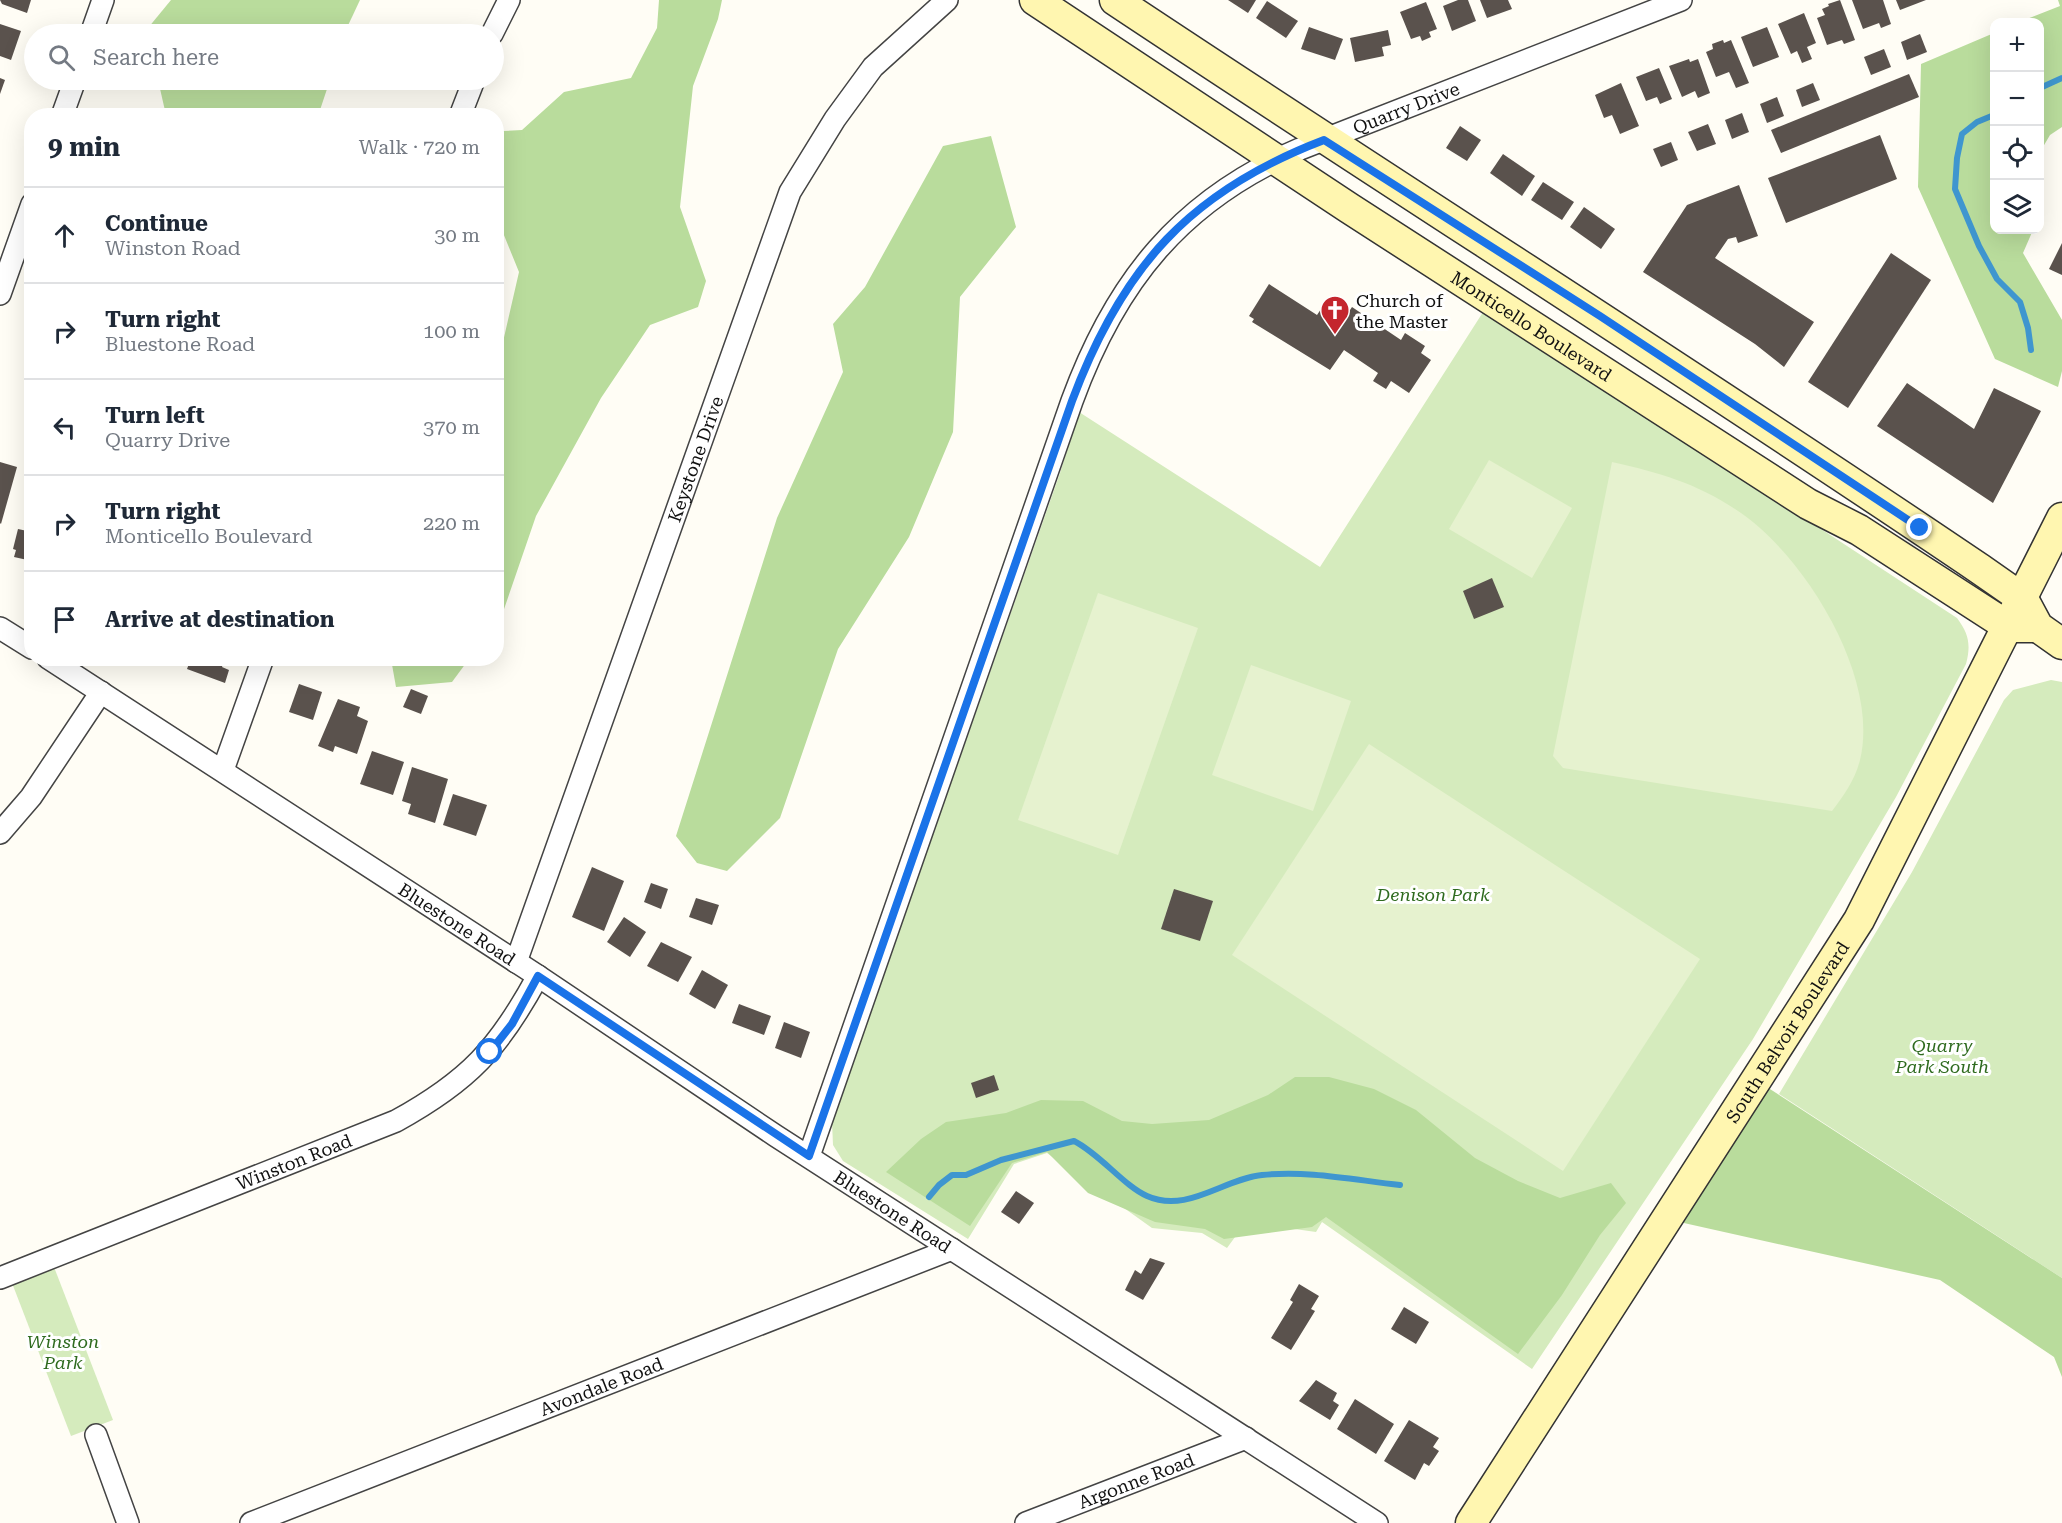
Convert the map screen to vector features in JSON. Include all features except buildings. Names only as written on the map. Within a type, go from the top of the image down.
[{"type":"main road","name":"Monticello Boulevard","points":[[1035,0],[1808,504],[1859,530],[2023,627],[2062,644]]},
{"type":"main road","points":[[1115,0],[1324,140],[1628,335],[2023,599]]},
{"type":"main road","name":"South Belvoir Boulevard","points":[[1471,1523],[1859,920],[2023,627],[2023,599],[2062,518]]},
{"type":"street","points":[[95,24],[103,0]]},
{"type":"street","points":[[497,24],[509,0]]},
{"type":"street","name":"Keystone Drive","points":[[516,962],[790,192],[835,118],[873,67],[947,0]]},
{"type":"street","name":"Quarry Drive","points":[[809,1156],[1038,497],[1092,351],[1123,292],[1163,243],[1193,214],[1228,187],[1276,159],[1681,0]]},
{"type":"street","points":[[65,108],[71,90]]},
{"type":"street","points":[[463,108],[470,90]]},
{"type":"street","points":[[0,294],[24,226]]},
{"type":"street","points":[[0,628],[24,643]]},
{"type":"street","name":"Bluestone Road","points":[[60,666],[224,770],[809,1156],[1377,1523]]},
{"type":"street","points":[[224,770],[260,666]]},
{"type":"street","points":[[0,833],[31,797],[101,692]]},
{"type":"street","name":"Winston Road","points":[[0,1278],[396,1121],[434,1100],[462,1079],[490,1052],[512,1024],[538,976]]},
{"type":"street","name":"Avondale Road","points":[[251,1523],[952,1249]]},
{"type":"street","points":[[96,1435],[128,1523]]},
{"type":"street","name":"Argonne Road","points":[[1026,1523],[1246,1438]]},
{"type":"green space","points":[[171,0],[360,0],[349,24],[151,24]]},
{"type":"green space","points":[[659,0],[722,0],[718,19],[693,86],[680,207],[706,281],[698,307],[650,325],[601,398],[536,516],[504,609],[504,337],[519,272],[504,235],[504,131],[522,130],[564,92],[631,78],[657,28]]},
{"type":"green space","points":[[2058,0],[2062,0],[2062,127],[2050,135],[2044,145],[2044,18],[2029,18],[2060,6]]},
{"type":"green space","points":[[1990,35],[1990,234],[2031,234],[2023,253],[2062,320],[2062,371],[2058,387],[1995,359],[1918,187],[1921,64]]},
{"type":"green space","points":[[160,90],[327,90],[321,108],[164,108]]},
{"type":"green space","points":[[991,136],[1016,227],[960,297],[953,432],[909,537],[838,649],[780,818],[727,871],[697,863],[676,836],[777,518],[843,372],[833,324],[865,287],[943,146]]},
{"type":"green space","name":"Denison Park","points":[[1485,309],[1957,618],[1964,629],[1969,645],[1966,664],[1896,797],[1753,1039],[1532,1369],[1322,1222],[1316,1232],[1246,1222],[1227,1248],[1202,1233],[1152,1228],[1047,1153],[1014,1164],[968,1239],[843,1161],[833,1145],[832,1122],[1060,473],[1079,412],[1320,567]]},
{"type":"green space","points":[[1489,460],[1572,508],[1532,578],[1449,529]]},
{"type":"green space","points":[[1612,462],[1695,487],[1741,513],[1766,533],[1790,559],[1812,589],[1832,623],[1848,658],[1859,693],[1863,728],[1858,767],[1849,787],[1832,811],[1563,768],[1553,756]]},
{"type":"green space","points":[[1098,593],[1198,628],[1118,855],[1018,820]]},
{"type":"green space","points":[[1251,665],[1351,701],[1313,811],[1212,775]]},
{"type":"green space","points":[[392,666],[464,666],[452,682],[396,687]]},
{"type":"green space","name":"Quarry Park South","points":[[2051,680],[2062,682],[2062,1278],[1779,1094],[1912,872],[2004,700],[2013,690]]},
{"type":"green space","points":[[1369,744],[1700,959],[1563,1171],[1232,955]]},
{"type":"green space","points":[[1295,1077],[1329,1077],[1374,1089],[1416,1110],[1475,1158],[1518,1181],[1560,1198],[1611,1183],[1626,1203],[1600,1235],[1562,1295],[1518,1354],[1326,1217],[1312,1227],[1224,1239],[1205,1229],[1155,1222],[1088,1193],[1047,1152],[1012,1163],[970,1226],[886,1172],[921,1139],[946,1122],[1006,1113],[1041,1100],[1083,1101],[1122,1121],[1152,1124],[1209,1120],[1268,1095]]},
{"type":"green space","points":[[1756,1080],[2062,1278],[2062,1377],[2054,1357],[1940,1280],[1666,1219]]},
{"type":"green space","name":"Winston Park","points":[[54,1267],[113,1420],[71,1436],[12,1283]]},
{"type":"waterway","points":[[2044,86],[2062,78]]},
{"type":"waterway","points":[[1990,117],[1977,122],[1962,134],[1957,158],[1955,189],[1979,246],[1997,279],[2020,302],[2028,328],[2031,350]]},
{"type":"waterway","points":[[929,1197],[952,1175],[966,1175],[1001,1160],[1074,1141],[1138,1191],[1162,1200],[1176,1201],[1191,1198],[1233,1182],[1262,1175],[1314,1175],[1400,1185]]},
{"type":"place","name":"Church of the Master","points":[[1335,336]]},
{"type":"route","points":[[490,1052],[512,1024],[538,976],[809,1156],[1072,401],[1083,370],[1101,333],[1123,292],[1179,226],[1242,177],[1276,159],[1324,140],[1600,316],[1920,528]]}]
